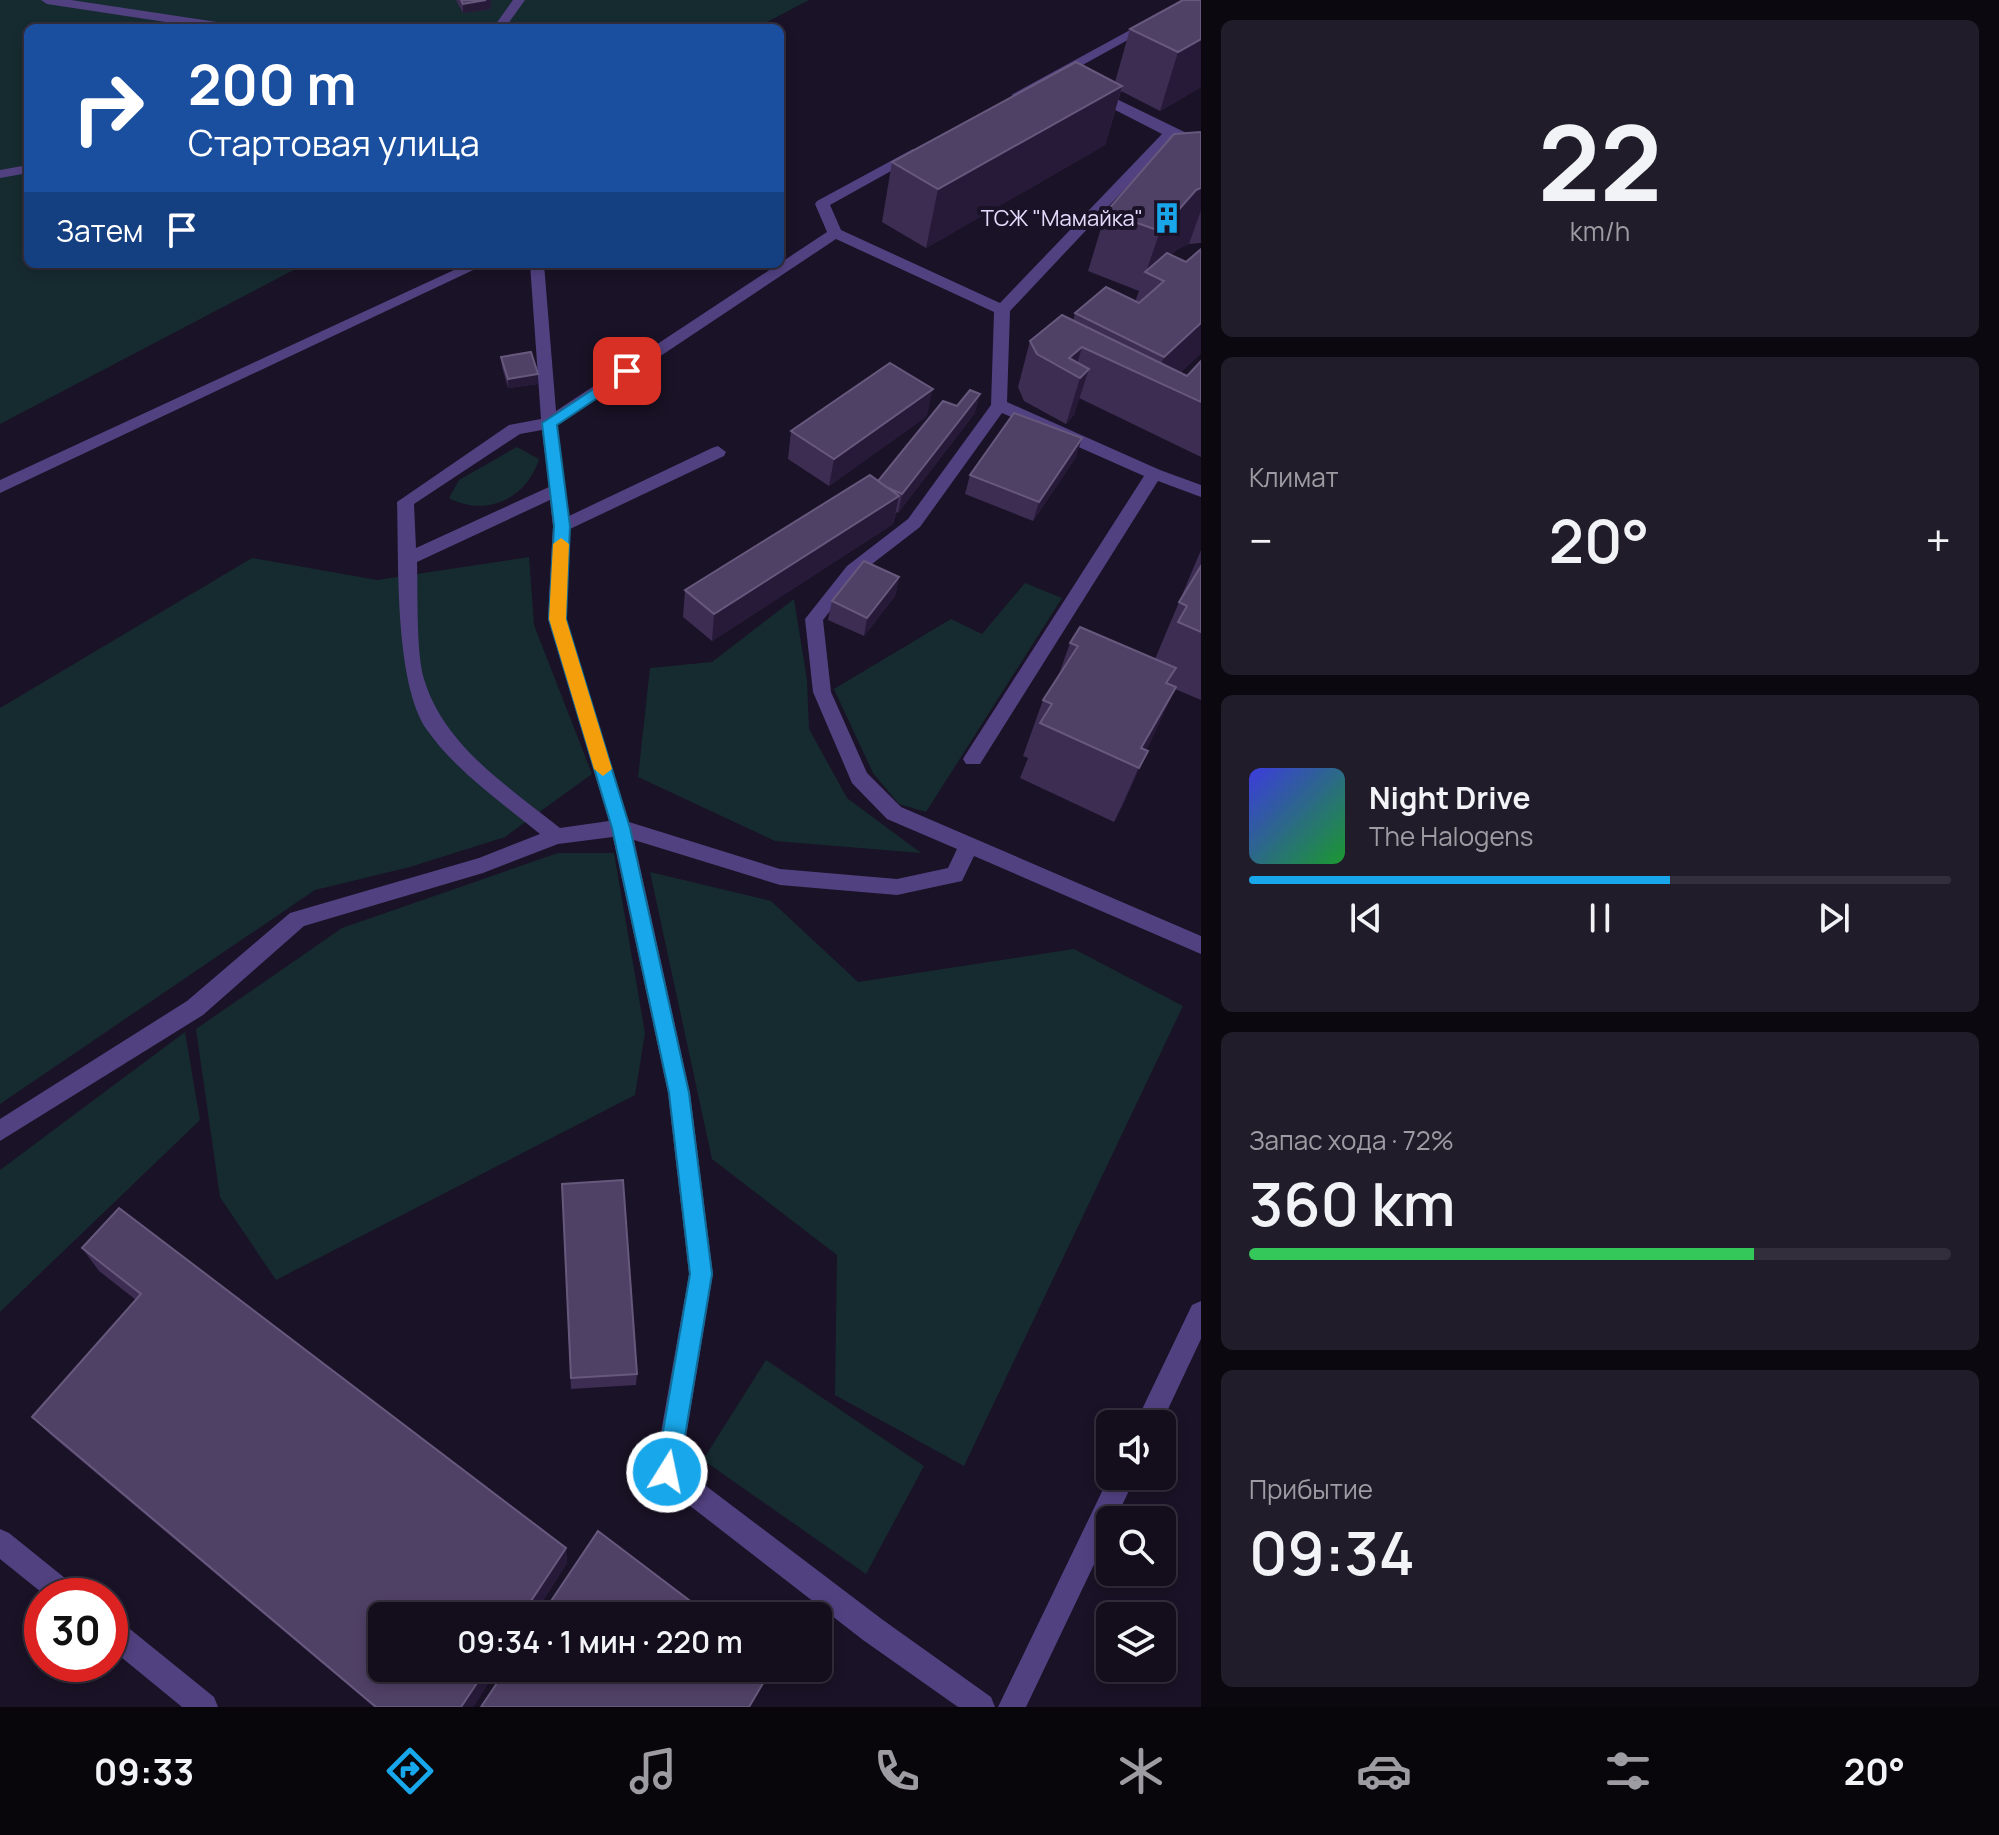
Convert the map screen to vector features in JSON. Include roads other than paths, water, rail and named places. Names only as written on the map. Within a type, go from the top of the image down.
[{"type":"street","points":[[47,0],[204,24]]},
{"type":"street","points":[[502,24],[519,0]]},
{"type":"street","points":[[1001,104],[1068,80],[1194,0]]},
{"type":"street","points":[[1068,80],[1170,133],[1199,142]]},
{"type":"street","points":[[1170,133],[1158,156],[1002,310],[999,405],[914,523],[853,570],[814,619],[822,692],[859,778],[894,813],[1201,945]]},
{"type":"street","points":[[932,143],[822,204],[835,233],[1002,310]]},
{"type":"street","points":[[0,174],[24,170]]},
{"type":"street","points":[[784,267],[835,233]]},
{"type":"street","points":[[0,487],[470,268]]},
{"type":"street","points":[[537,268],[549,423],[562,526],[557,619],[621,828],[679,1093],[701,1274],[667,1472],[873,1630],[981,1707]]},
{"type":"street","points":[[556,836],[478,773],[434,725],[414,677],[405,502],[515,429],[549,423],[782,268]]},
{"type":"street","points":[[999,405],[1154,474],[1201,491]]},
{"type":"street","points":[[562,526],[718,452]]},
{"type":"street","points":[[973,759],[1154,474]]},
{"type":"street","points":[[409,558],[557,490]]},
{"type":"street","points":[[0,1131],[195,1008],[297,919],[483,865],[556,836],[621,828],[780,877],[897,887],[955,875],[969,845]]},
{"type":"street","points":[[1155,1410],[1201,1313]]},
{"type":"street","points":[[1012,1707],[1116,1490]]},
{"type":"street","points":[[0,1542],[45,1578]]},
{"type":"street","points":[[128,1646],[204,1707]]},
{"type":"place","name":"ТСЖ \"Мамайка\"","points":[[1167,218]]}]
